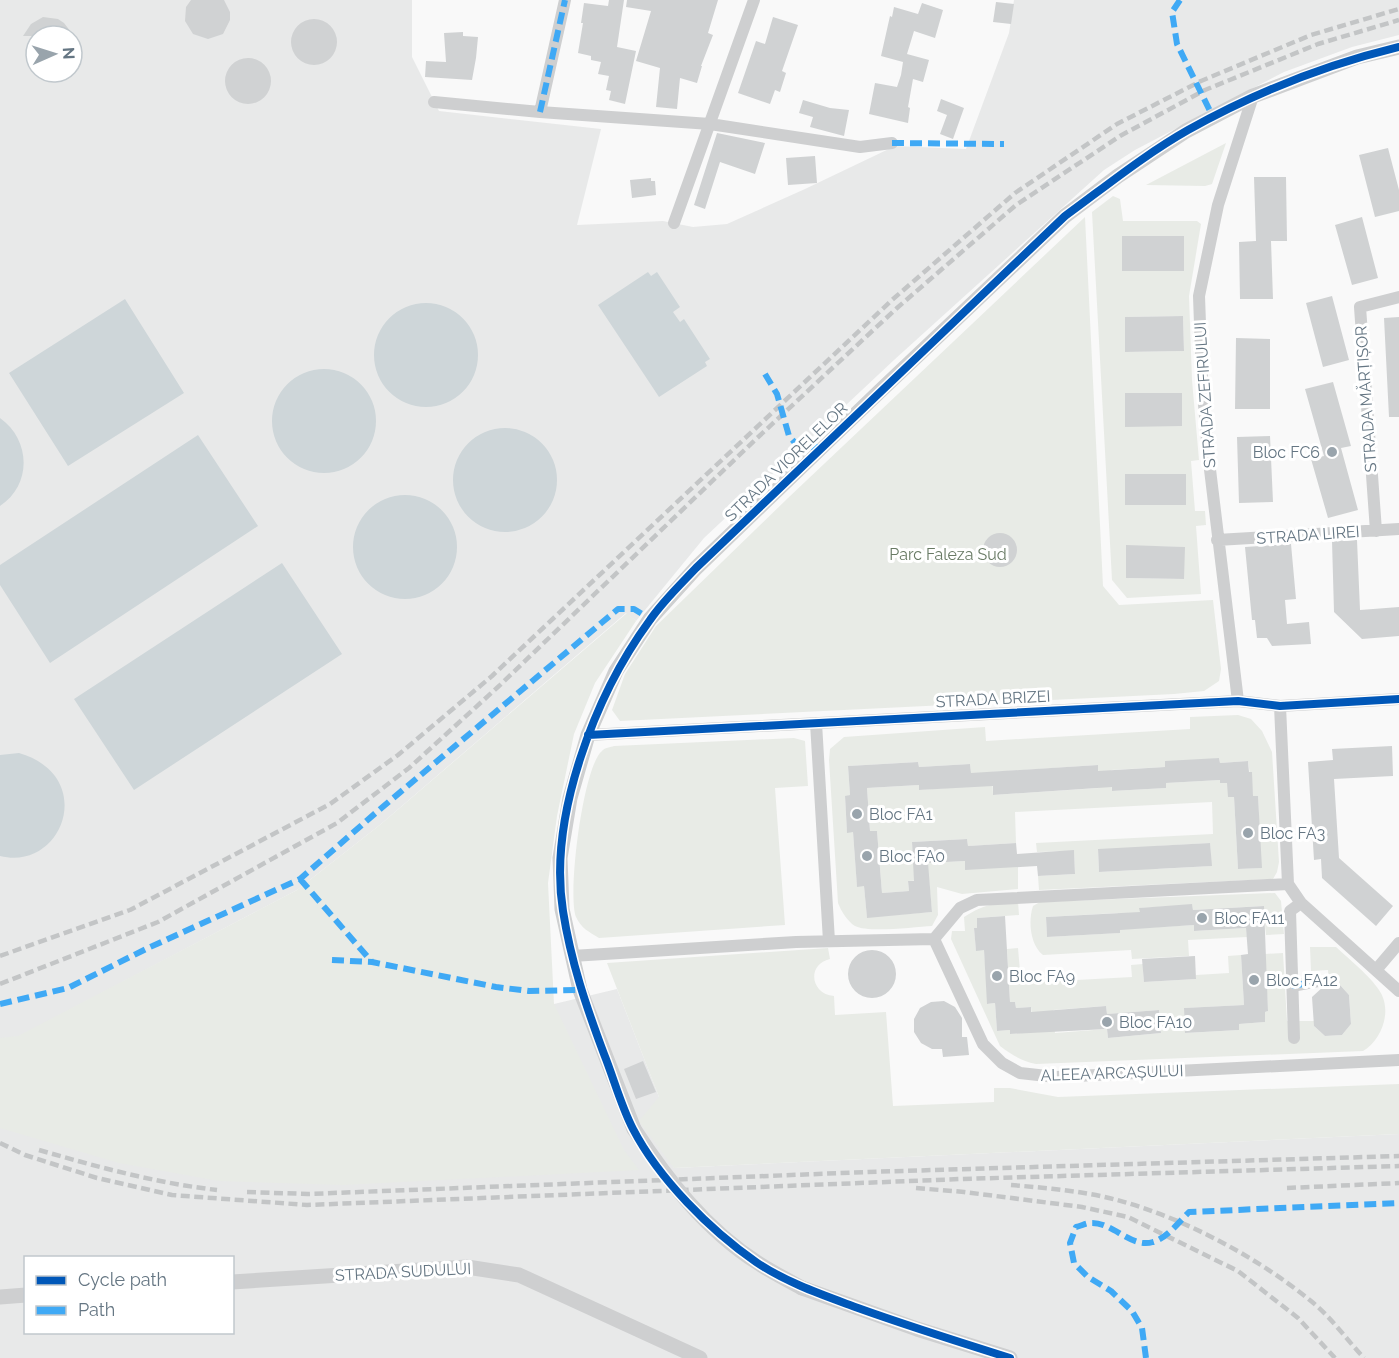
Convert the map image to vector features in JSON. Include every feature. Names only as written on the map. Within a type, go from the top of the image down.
[{"type":"street","points":[[540,112],[565,0]]},
{"type":"street","points":[[674,223],[754,0]]},
{"type":"street","name":"STRADA VIORELELOR","points":[[1010,1358],[917,1329],[802,1288],[757,1263],[723,1236],[694,1209],[661,1171],[634,1129],[580,990],[562,909],[560,858],[570,798],[588,735],[616,671],[650,619],[696,568],[1065,216],[1118,176],[1186,131],[1253,96],[1357,57],[1399,47]]},
{"type":"street","name":"STRADA ZEFIRULUI","points":[[1238,700],[1217,540],[1202,380],[1199,296],[1218,205],[1253,96]]},
{"type":"street","points":[[434,102],[710,124],[860,147],[892,143]]},
{"type":"street","name":"STRADA MĂRȚIȘOR","points":[[1376,531],[1360,307],[1399,297]]},
{"type":"street","name":"STRADA LIREI","points":[[1217,540],[1399,529]]},
{"type":"street","name":"STRADA BRIZEI","points":[[588,735],[1238,700],[1280,706],[1399,699]]},
{"type":"street","points":[[1280,706],[1288,884],[1301,903],[1399,991]]},
{"type":"street","points":[[816,723],[829,941]]},
{"type":"street","points":[[572,956],[829,941],[934,939],[960,908],[977,900],[1288,884]]},
{"type":"street","points":[[1294,1038],[1290,911],[1301,903]]},
{"type":"street","name":"ALEEA ARCAȘULUI","points":[[934,939],[983,1044],[1002,1063],[1020,1073],[1056,1077],[1399,1060]]},
{"type":"street","points":[[1376,969],[1399,943]]},
{"type":"street","points":[[1292,986],[1318,981]]},
{"type":"street","name":"STRADA SUDULUI","points":[[234,1282],[467,1267],[519,1275],[700,1358]]},
{"type":"street","points":[[0,1297],[24,1295]]},
{"type":"shaded area","points":[[0,0],[412,0],[412,57],[439,111],[601,129],[577,225],[663,221],[693,227],[727,224],[895,146],[966,149],[1009,33],[1014,0],[1399,0],[1399,35],[1352,47],[1284,72],[1135,150],[1104,170],[894,360],[704,538],[636,621],[626,613],[381,824],[297,890],[20,1036],[554,1004],[617,989],[659,1097],[674,1168],[1399,1134],[1399,1358],[0,1358]]},
{"type":"shaded area","points":[[648,272],[651,276],[657,272],[680,307],[673,312],[680,322],[684,319],[710,359],[705,362],[707,366],[659,397],[598,305]]},
{"type":"shaded area","points":[[125,299],[184,393],[68,466],[9,373]]},
{"type":"shaded area","points":[[426,303],[446,307],[463,318],[474,335],[478,355],[474,375],[463,392],[446,403],[426,407],[406,403],[389,392],[378,375],[374,355],[378,335],[389,318],[406,307]]},
{"type":"shaded area","points":[[324,369],[344,373],[361,384],[372,401],[376,421],[372,441],[361,458],[344,469],[324,473],[304,469],[287,458],[276,441],[272,421],[276,401],[287,384],[304,373]]},
{"type":"shaded area","points":[[0,418],[18,438],[24,462],[18,486],[0,506]]},
{"type":"shaded area","points":[[505,428],[525,432],[542,443],[553,460],[557,480],[553,500],[542,517],[525,528],[505,532],[485,528],[468,517],[457,500],[453,480],[457,460],[468,443],[485,432]]},
{"type":"shaded area","points":[[198,435],[258,526],[50,663],[0,585],[0,565]]},
{"type":"shaded area","points":[[405,495],[425,499],[442,510],[453,527],[457,547],[453,567],[442,584],[425,595],[405,599],[385,595],[368,584],[357,567],[353,547],[357,527],[368,510],[385,499]]},
{"type":"shaded area","points":[[282,563],[342,654],[134,790],[74,699]]},
{"type":"shaded area","points":[[19,753],[43,765],[58,781],[64,800],[63,819],[55,837],[41,850],[22,857],[0,856],[0,755]]},
{"type":"green space","points":[[1226,143],[1212,184],[1205,186],[1146,185]]},
{"type":"green space","points":[[1113,196],[1120,199],[1123,221],[1197,221],[1201,224],[1189,296],[1192,380],[1199,460],[1191,461],[1195,511],[1205,511],[1206,525],[1196,526],[1201,594],[1127,598],[1112,580],[1092,212]],"holes":[[[1122,236],[1184,236],[1184,271],[1122,271]],[[1183,316],[1184,351],[1125,352],[1125,317]],[[1182,393],[1182,426],[1126,426]],[[1125,474],[1185,474],[1185,505],[1125,504]],[[1127,546],[1184,547],[1184,579],[1126,578]]]},
{"type":"green space","name":"Parc Faleza Sud","points":[[1085,217],[1103,586],[1119,605],[1213,600],[1221,669],[1219,681],[1204,691],[1174,694],[620,721],[612,710],[625,674],[656,626]]},
{"type":"green space","points":[[627,613],[636,621],[595,683],[574,734],[557,816],[548,883],[554,1004],[624,1150],[639,1170],[343,1185],[219,1181],[119,1163],[0,1128],[0,1038],[18,1036],[297,890],[381,824]]},
{"type":"green space","points":[[1238,715],[1251,719],[1262,731],[1272,752],[1279,862],[1273,879],[1039,890],[1038,876],[1075,874],[1074,851],[1037,852],[1036,843],[1213,834],[1212,802],[1015,812],[1016,843],[968,846],[967,839],[912,842],[913,864],[965,861],[1018,867],[1018,889],[962,894],[937,887],[938,915],[932,926],[861,928],[850,922],[841,909],[838,903],[829,760],[830,749],[844,737],[985,727],[986,741],[1190,729],[1190,717]],"holes":[[[1219,758],[1220,763],[1248,761],[1253,796],[1258,796],[1261,868],[1238,869],[1234,797],[1227,783],[1220,783],[1220,780],[1166,783],[1166,788],[1112,791],[1111,770],[1165,767]],[[918,762],[919,767],[970,764],[972,786],[920,790],[919,785],[867,788],[870,831],[877,831],[882,893],[909,891],[908,881],[929,880],[932,912],[867,917],[864,886],[857,886],[853,832],[847,832],[845,797],[850,795],[848,766]],[[1097,765],[1099,788],[993,795],[992,772]],[[1210,843],[1211,866],[1158,869],[1157,846]],[[1135,848],[1136,870],[1099,872],[1098,850]]]},
{"type":"green space","points":[[794,738],[805,741],[808,786],[775,788],[785,925],[599,938],[580,924],[576,917],[574,904],[578,831],[589,780],[595,762],[603,750],[614,746]]},
{"type":"green space","points":[[1275,893],[1281,901],[1284,934],[1266,935],[1263,906],[1193,910],[1192,905],[1140,908],[1141,928],[1194,925],[1194,931],[1246,928],[1247,937],[1188,940],[1189,956],[1132,959],[1131,950],[1043,955],[1035,945],[1031,925],[1033,906],[1040,902]],"holes":[[[1118,913],[1119,933],[1047,937],[1046,917]]]},
{"type":"green space","points":[[1018,902],[1019,915],[977,918],[977,928],[974,928],[976,950],[984,950],[988,1004],[995,1003],[997,1031],[1010,1030],[1010,1034],[1033,1032],[1031,1007],[1016,1008],[1015,1002],[1010,1002],[1007,949],[1018,948],[1021,983],[1132,977],[1131,965],[1143,964],[1144,982],[1196,979],[1196,975],[1229,973],[1228,956],[1241,955],[1244,1005],[1184,1008],[1186,1033],[1239,1030],[1239,1024],[1265,1022],[1265,1012],[1268,1011],[1265,954],[1283,953],[1287,1021],[1314,1021],[1314,1026],[1325,1036],[1342,1035],[1351,1024],[1349,995],[1340,985],[1329,986],[1328,970],[1311,971],[1310,947],[1336,947],[1365,973],[1379,990],[1385,1006],[1383,1024],[1375,1040],[1363,1051],[1036,1064],[1026,1061],[1000,1046],[951,939],[952,931],[965,931],[964,917],[978,909],[996,904]],"holes":[[[1106,1006],[1107,1014],[1159,1010],[1161,1033],[1108,1038],[1107,1029],[1055,1033],[1053,1010]]]},
{"type":"green space","points":[[828,948],[830,959],[817,967],[814,979],[820,990],[834,996],[835,1015],[886,1012],[893,1106],[994,1102],[994,1088],[1010,1088],[1058,1097],[1399,1084],[1399,1134],[674,1168],[639,1121],[659,1097],[607,963]]},
{"type":"building","points":[[191,0],[224,0],[230,12],[230,20],[223,34],[208,39],[193,34],[185,21],[186,7]]},
{"type":"building","points":[[609,0],[624,0],[617,47],[636,51],[625,104],[609,100],[611,91],[606,90],[609,76],[598,74],[601,62],[591,60],[591,56],[578,53],[584,3],[608,6]]},
{"type":"building","points":[[627,0],[718,0],[708,33],[713,35],[697,83],[680,78],[677,109],[656,107],[660,68],[636,61],[651,11],[626,7]]},
{"type":"building","points":[[996,2],[1014,4],[1011,24],[993,22]]},
{"type":"building","points":[[922,3],[943,10],[935,38],[914,31],[907,54],[929,60],[923,82],[913,79],[908,107],[910,108],[908,123],[869,114],[875,83],[897,87],[901,75],[903,62],[881,56],[894,7],[918,14]]},
{"type":"building","points":[[43,17],[58,19],[65,24],[31,24]]},
{"type":"building","points":[[773,17],[798,25],[782,71],[786,73],[780,92],[775,90],[770,104],[738,93],[756,41],[765,44]]},
{"type":"building","points":[[314,19],[330,26],[337,42],[330,58],[314,65],[298,58],[291,42],[298,26]]},
{"type":"building","points":[[463,32],[463,36],[478,37],[472,80],[425,77],[426,61],[446,62],[444,33]]},
{"type":"building","points":[[248,58],[264,65],[271,81],[264,97],[248,104],[232,97],[225,81],[232,65]]},
{"type":"building","points":[[941,99],[964,108],[953,139],[940,134],[947,115],[937,111]]},
{"type":"building","points":[[803,100],[830,108],[849,110],[844,136],[810,127],[813,117],[799,113]]},
{"type":"building","points":[[717,133],[765,143],[755,174],[720,162],[705,209],[694,205]]},
{"type":"building","points":[[1388,148],[1399,190],[1399,211],[1375,217],[1359,155]]},
{"type":"building","points":[[815,156],[817,183],[788,185],[786,158]]},
{"type":"building","points":[[1254,177],[1286,177],[1287,241],[1271,241],[1273,299],[1240,299],[1239,242],[1256,241]]},
{"type":"building","points":[[651,178],[651,181],[655,181],[656,195],[632,198],[630,180]]},
{"type":"building","points":[[1362,217],[1378,278],[1352,285],[1335,225]]},
{"type":"building","points":[[1122,236],[1184,236],[1184,271],[1122,271]]},
{"type":"building","points":[[1332,296],[1349,360],[1323,367],[1306,303]]},
{"type":"building","points":[[1183,316],[1184,351],[1125,352],[1125,317]]},
{"type":"building","points":[[1399,317],[1399,417],[1389,417],[1384,318]]},
{"type":"building","points":[[1236,338],[1270,339],[1270,409],[1235,409]]},
{"type":"building","name":"Bloc FC6","points":[[1333,382],[1351,446],[1341,448],[1358,510],[1328,518],[1311,459],[1324,456],[1305,389]]},
{"type":"building","points":[[1125,393],[1182,393],[1182,426],[1125,427]]},
{"type":"building","points":[[1270,436],[1273,502],[1239,503],[1237,437]]},
{"type":"building","points":[[1125,474],[1186,474],[1186,505],[1125,505]]},
{"type":"building","points":[[1000,533],[1012,538],[1017,550],[1012,562],[1000,567],[988,562],[983,550],[988,538]]},
{"type":"building","points":[[1357,540],[1360,610],[1399,607],[1399,636],[1362,639],[1334,612],[1332,541]]},
{"type":"building","points":[[1291,544],[1296,599],[1285,600],[1287,624],[1309,622],[1311,644],[1272,646],[1267,638],[1257,638],[1255,620],[1252,620],[1245,547]]},
{"type":"building","points":[[1126,545],[1185,547],[1184,579],[1126,578]]},
{"type":"building","points":[[1392,746],[1393,776],[1334,779],[1339,858],[1393,906],[1376,926],[1322,878],[1321,859],[1314,860],[1308,762],[1333,760],[1332,749]]},
{"type":"building","points":[[1219,758],[1220,763],[1248,761],[1249,772],[1252,772],[1253,796],[1258,796],[1262,868],[1238,869],[1234,797],[1228,797],[1227,783],[1220,783],[1220,780],[1166,783],[1166,788],[1112,791],[1112,787],[993,795],[993,786],[919,790],[919,785],[867,788],[870,831],[877,831],[882,893],[909,891],[908,881],[914,881],[912,842],[967,839],[968,846],[1016,843],[1017,854],[1074,850],[1075,874],[1038,876],[1037,866],[965,870],[965,861],[928,863],[932,912],[867,918],[864,886],[857,887],[853,832],[847,833],[845,796],[850,795],[848,766],[918,762],[919,767],[970,764],[971,773],[1098,765],[1098,771],[1165,767],[1165,761]]},
{"type":"building","points":[[1210,843],[1212,866],[1099,872],[1098,849]]},
{"type":"building","points":[[1192,904],[1193,910],[1264,906],[1268,1011],[1265,1012],[1265,1022],[1239,1024],[1239,1030],[1185,1033],[1184,1008],[1244,1005],[1241,955],[1248,954],[1246,928],[1194,931],[1194,925],[1120,930],[1120,933],[1047,937],[1046,917],[1140,912],[1139,908]]},
{"type":"building","points":[[1005,916],[1010,1002],[1015,1002],[1016,1008],[1031,1007],[1031,1012],[1106,1006],[1107,1014],[1159,1010],[1161,1033],[1108,1038],[1107,1029],[1010,1034],[1010,1030],[997,1031],[995,1003],[987,1004],[984,950],[976,951],[974,928],[977,928],[977,918]]},
{"type":"building","points":[[867,950],[877,950],[889,957],[896,969],[896,979],[889,991],[877,998],[867,998],[852,987],[848,979],[848,969],[859,954]]},
{"type":"building","points":[[1195,956],[1196,979],[1144,982],[1142,959]]},
{"type":"building","points":[[1340,985],[1349,995],[1351,1024],[1342,1035],[1325,1036],[1314,1026],[1312,997],[1324,986]]},
{"type":"building","points":[[944,1001],[955,1007],[962,1018],[962,1037],[967,1037],[969,1055],[943,1057],[942,1049],[932,1049],[921,1043],[914,1032],[914,1019],[920,1008],[931,1002]]},
{"type":"building","points":[[643,1061],[656,1092],[636,1099],[624,1069]]},
{"type":"railway","points":[[0,956],[130,910],[330,804],[398,755],[492,676],[892,300],[1015,193],[1117,124],[1201,81],[1311,35],[1399,9]]},
{"type":"railway","points":[[0,984],[158,922],[337,823],[409,768],[499,686],[755,440],[897,308],[1016,205],[1120,136],[1205,90],[1318,44],[1399,20]]},
{"type":"railway","points":[[0,1143],[25,1155],[97,1178],[172,1195],[307,1205],[961,1179],[1399,1166]]},
{"type":"railway","points":[[39,1150],[149,1179],[217,1190]]},
{"type":"railway","points":[[247,1192],[308,1194],[868,1172],[1399,1156]]},
{"type":"railway","points":[[1287,1188],[1399,1183]]},
{"type":"railway","points":[[1011,1185],[1048,1188],[1113,1199],[1144,1208],[1204,1233],[1261,1265],[1311,1301],[1364,1358]]},
{"type":"railway","points":[[916,1188],[1082,1207],[1128,1217],[1238,1271],[1298,1318],[1335,1358]]},
{"type":"marked path","points":[[540,112],[565,0]]},
{"type":"marked path","points":[[1180,0],[1172,12],[1177,44],[1213,117]]},
{"type":"marked path","points":[[892,143],[1004,144]]},
{"type":"marked path","points":[[765,374],[777,394],[789,436],[796,444],[821,447]]},
{"type":"marked path","points":[[0,1004],[68,988],[148,948],[300,879],[618,609],[634,609],[650,619]]},
{"type":"marked path","points":[[300,879],[372,962]]},
{"type":"marked path","points":[[332,960],[372,962],[496,987],[529,991],[580,990]]},
{"type":"marked path","points":[[1292,986],[1318,981]]},
{"type":"marked path","points":[[1146,1358],[1142,1328],[1132,1311],[1111,1291],[1088,1277],[1074,1263],[1070,1243],[1076,1227],[1088,1223],[1098,1224],[1129,1239],[1145,1243],[1163,1237],[1189,1212],[1399,1203]]},
{"type":"cycle path","points":[[1010,1358],[858,1308],[780,1276],[756,1262],[721,1235],[671,1185],[644,1148],[621,1102],[585,1001],[566,930],[560,875],[563,836],[569,797],[580,758],[611,684],[630,650],[666,600],[696,568],[1065,216],[1156,150],[1238,104],[1317,71],[1399,47]]},
{"type":"cycle path","points":[[588,735],[1238,701],[1280,706],[1399,699]]},
{"type":"place","name":"Bloc FC6","points":[[1332,452]]},
{"type":"place","name":"Bloc FA1","points":[[857,814]]},
{"type":"place","name":"Bloc FA3","points":[[1248,833]]},
{"type":"place","name":"Bloc FA0","points":[[867,856]]},
{"type":"place","name":"Bloc FA11","points":[[1202,918]]},
{"type":"place","name":"Bloc FA9","points":[[997,976]]},
{"type":"place","name":"Bloc FA12","points":[[1254,980]]},
{"type":"place","name":"Bloc FA10","points":[[1107,1022]]}]
